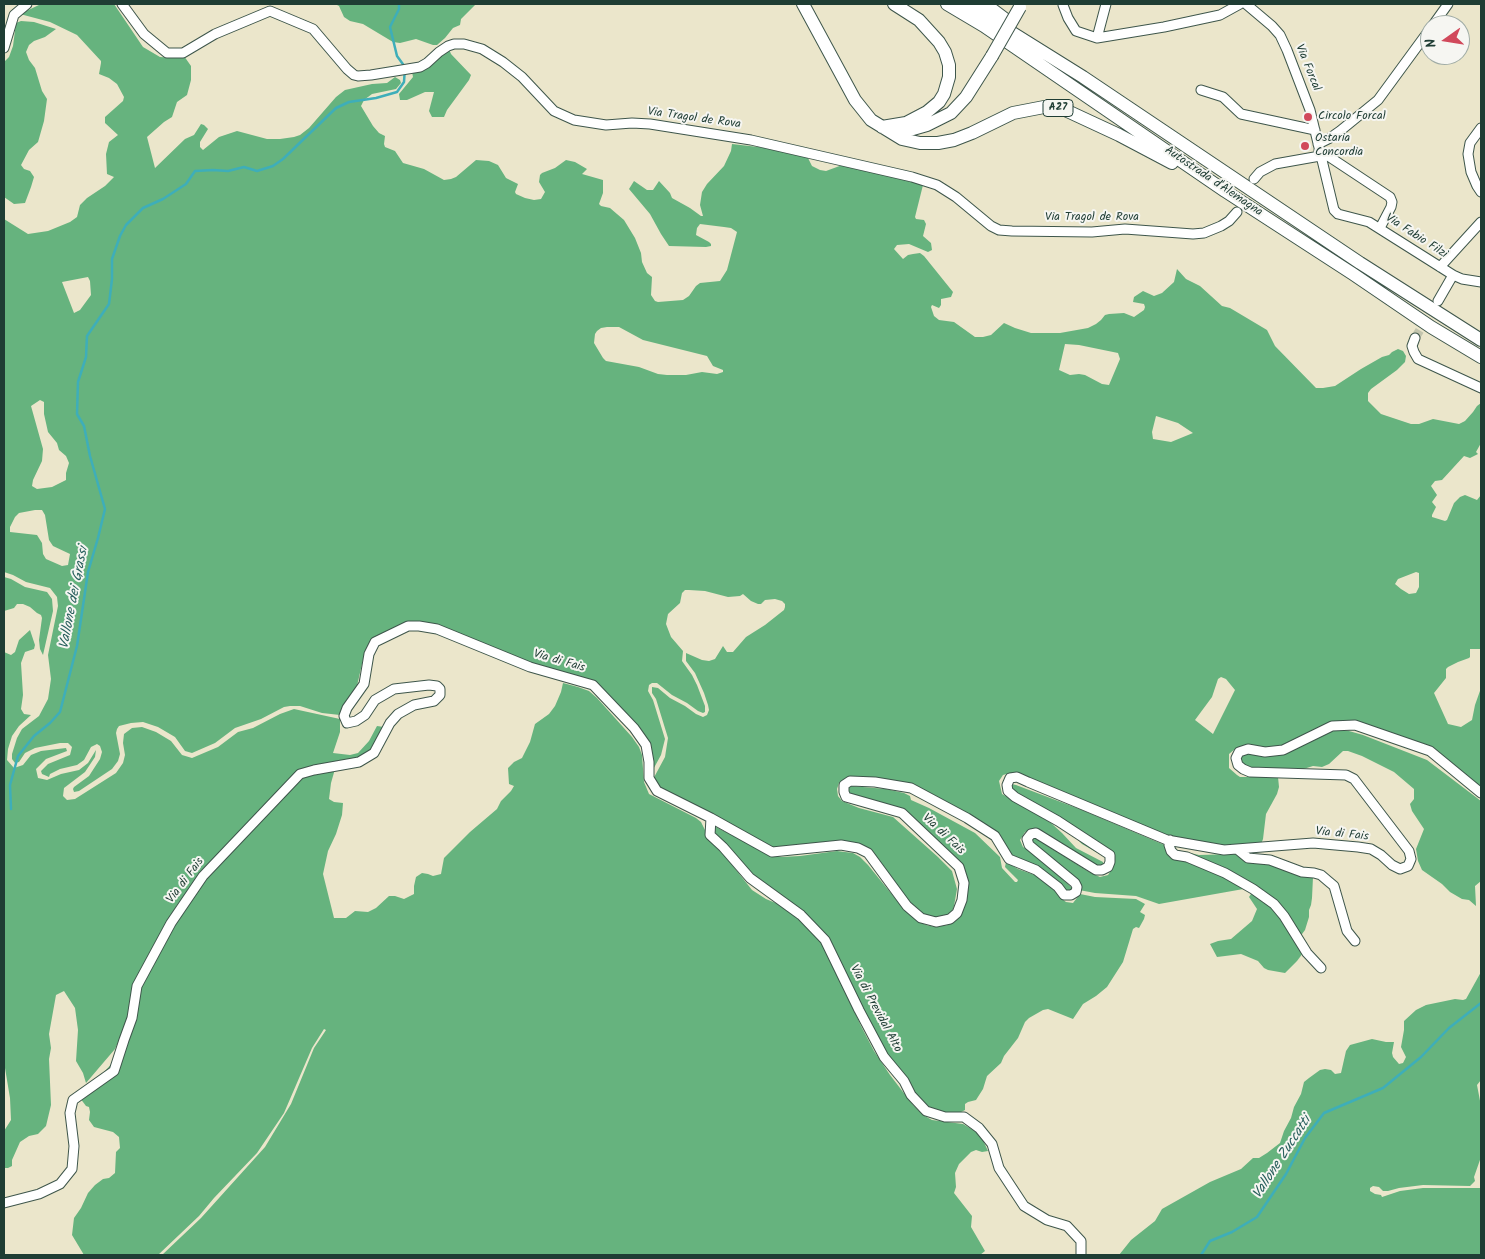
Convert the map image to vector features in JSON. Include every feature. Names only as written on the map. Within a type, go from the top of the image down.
[{"type":"highway","name":"A27","points":[[803,4],[855,100],[871,120],[902,139],[920,143],[938,143],[954,140],[972,133],[1020,111],[1044,106],[1063,109],[1119,135],[1225,191]]},
{"type":"highway","points":[[882,127],[906,123],[927,112],[939,102],[944,94],[949,77],[949,65],[945,52],[939,42],[919,20],[894,4]]},
{"type":"highway","name":"Autostrada d'Alemagna","points":[[947,4],[984,26],[1225,191],[1431,327],[1481,357]]},
{"type":"highway","name":"Autostrada d'Alemagna","points":[[966,4],[1083,77],[1360,263],[1481,340]]},
{"type":"highway","points":[[985,4],[1002,18],[1051,49],[1083,77]]},
{"type":"highway","points":[[882,127],[898,130],[913,129],[927,125],[951,113],[966,98],[1021,5]]},
{"type":"street","points":[[4,48],[14,15],[27,4]]},
{"type":"street","name":"Via Tragol de Rova","points":[[122,4],[144,34],[166,53],[183,53],[215,34],[270,11],[313,29],[347,69],[358,76],[420,67],[439,52],[454,44],[473,46],[482,49],[503,62],[522,77],[554,111],[574,120],[606,126],[650,124],[751,140],[912,177],[937,185],[999,230],[1092,232],[1125,229],[1193,234],[1204,233],[1221,226],[1229,221],[1237,212]]},
{"type":"street","points":[[1097,38],[1106,4]]},
{"type":"street","points":[[1063,5],[1076,31],[1097,38],[1164,28],[1220,15],[1240,4]]},
{"type":"street","name":"Via Forcal","points":[[1246,4],[1280,35],[1310,110],[1319,150]]},
{"type":"street","points":[[1440,15],[1448,4]]},
{"type":"street","points":[[1254,179],[1260,172],[1275,164],[1319,150],[1330,138],[1340,132],[1378,100],[1420,43]]},
{"type":"street","points":[[1202,90],[1223,97],[1241,114],[1315,130]]},
{"type":"street","points":[[1481,128],[1470,143],[1468,154],[1471,172],[1481,192]]},
{"type":"street","points":[[1319,150],[1390,197],[1391,207],[1380,228]]},
{"type":"street","name":"Via Fabio Filzi","points":[[1319,150],[1334,210],[1338,214],[1369,222],[1453,276],[1481,282]]},
{"type":"street","points":[[1440,267],[1481,222]]},
{"type":"street","points":[[1438,301],[1453,276]]},
{"type":"street","points":[[1415,338],[1412,346],[1418,359],[1481,388]]},
{"type":"street","name":"Via di Fais","points":[[4,1203],[39,1194],[60,1184],[72,1169],[74,1146],[70,1113],[73,1100],[114,1071],[132,1018],[137,986],[171,923],[203,876],[300,774],[359,762],[374,753],[390,723],[398,714],[414,705],[434,701],[440,695],[440,689],[437,686],[429,685],[394,689],[375,700],[360,719],[347,723],[344,716],[347,708],[364,684],[370,654],[376,642],[408,626],[437,629],[530,667],[593,684],[634,728],[646,745],[649,778],[657,791],[772,852],[841,845],[858,848],[868,853],[907,906],[921,918],[936,922],[950,919],[957,913],[960,906],[964,883],[959,867],[902,813],[846,798],[844,785],[850,781],[875,782],[911,788],[951,809],[995,836],[1009,859],[1036,870],[1058,887],[1064,895],[1071,895],[1076,892],[1077,887],[1075,883],[1029,845],[1027,839],[1031,834],[1036,833],[1096,870],[1108,867],[1110,855],[1058,821],[1015,797],[1008,791],[1007,785],[1010,778],[1017,778],[1028,782],[1170,840],[1224,850],[1312,843],[1358,847],[1371,849],[1400,869],[1408,866],[1411,859],[1409,851],[1354,779],[1346,775],[1250,772],[1242,770],[1238,765],[1236,758],[1239,752],[1248,749],[1265,752],[1283,750],[1332,726],[1355,725],[1430,751],[1481,794]]},
{"type":"street","name":"Via di Previdal Alto","points":[[710,818],[710,835],[750,878],[801,915],[825,940],[884,1057],[904,1081],[911,1095],[926,1111],[945,1117],[964,1117],[979,1128],[992,1144],[999,1168],[1024,1206],[1046,1220],[1067,1226],[1081,1241],[1081,1255]]},
{"type":"street","points":[[1170,840],[1171,851],[1176,855],[1187,857],[1225,873],[1274,904],[1284,916],[1307,953],[1320,968]]},
{"type":"street","points":[[1237,849],[1248,858],[1270,860],[1302,872],[1314,873],[1328,881],[1334,886],[1346,930],[1355,940]]},
{"type":"green space","points":[[41,4],[114,4],[143,47],[160,57],[174,58],[184,56],[191,66],[191,80],[187,95],[177,102],[172,117],[147,137],[155,168],[185,139],[194,135],[201,124],[208,129],[200,142],[200,147],[203,150],[219,137],[237,131],[267,139],[294,137],[309,128],[336,97],[345,90],[387,83],[395,77],[401,83],[396,89],[372,94],[364,100],[361,106],[373,126],[379,133],[385,136],[385,147],[395,151],[403,163],[424,169],[444,180],[456,177],[476,160],[489,161],[498,165],[506,178],[518,184],[516,194],[534,200],[541,199],[545,192],[539,182],[542,173],[555,168],[566,160],[575,162],[587,169],[582,174],[603,180],[603,193],[599,204],[610,208],[624,220],[635,238],[641,253],[642,262],[647,273],[652,277],[651,295],[658,302],[683,300],[700,283],[720,281],[727,270],[737,232],[731,228],[700,224],[696,235],[709,242],[711,246],[669,246],[650,214],[629,189],[634,181],[647,190],[653,190],[659,181],[672,198],[703,216],[700,205],[702,192],[724,166],[732,144],[767,148],[807,156],[812,166],[820,170],[826,171],[845,164],[923,185],[915,217],[916,219],[924,220],[926,224],[923,236],[931,243],[932,250],[928,252],[909,244],[897,245],[894,249],[903,259],[908,255],[920,253],[924,256],[953,292],[951,297],[941,299],[939,308],[932,305],[934,316],[939,320],[954,322],[975,337],[991,335],[1004,323],[1031,333],[1060,333],[1088,328],[1109,314],[1124,313],[1134,317],[1144,310],[1145,307],[1144,304],[1133,302],[1134,297],[1143,291],[1154,296],[1162,293],[1174,282],[1177,269],[1186,279],[1200,286],[1222,306],[1230,308],[1267,330],[1275,346],[1316,388],[1335,386],[1382,357],[1398,349],[1403,351],[1406,356],[1405,362],[1368,393],[1368,401],[1381,414],[1411,424],[1419,424],[1433,419],[1459,424],[1465,421],[1481,403],[1481,443],[1476,452],[1478,454],[1470,458],[1464,456],[1442,480],[1435,481],[1431,486],[1437,495],[1432,502],[1436,507],[1432,517],[1445,521],[1454,503],[1460,497],[1465,495],[1477,500],[1481,495],[1481,649],[1470,649],[1469,658],[1448,667],[1446,669],[1446,678],[1434,693],[1448,724],[1461,727],[1472,720],[1481,688],[1481,793],[1435,756],[1369,729],[1325,726],[1275,749],[1241,746],[1229,754],[1229,768],[1240,777],[1278,777],[1279,787],[1266,814],[1263,839],[1260,847],[1218,848],[1172,839],[1014,774],[1003,775],[999,781],[1002,794],[1051,823],[1076,848],[1103,862],[1104,865],[1101,869],[1028,831],[1025,832],[1020,840],[1023,847],[1035,854],[1071,887],[1073,890],[1069,894],[1010,856],[997,840],[917,791],[846,780],[841,781],[837,789],[838,796],[842,801],[859,808],[893,817],[952,871],[957,889],[951,914],[944,919],[922,917],[857,847],[775,849],[708,818],[651,783],[665,757],[668,738],[656,699],[652,693],[652,687],[658,688],[696,714],[703,717],[707,715],[709,710],[704,693],[695,673],[686,661],[686,653],[709,661],[715,659],[723,646],[727,652],[733,652],[746,637],[765,625],[784,610],[785,607],[782,601],[775,599],[765,600],[758,604],[743,594],[728,597],[705,591],[689,590],[685,590],[682,593],[680,603],[668,614],[666,624],[671,637],[683,651],[682,661],[697,685],[705,706],[705,712],[698,711],[657,683],[649,685],[648,691],[653,700],[665,739],[661,755],[649,777],[645,745],[592,687],[415,626],[369,645],[364,655],[357,686],[340,715],[322,713],[300,706],[284,707],[261,719],[235,728],[215,743],[192,753],[185,751],[175,737],[158,727],[143,722],[119,726],[116,733],[120,754],[118,761],[112,769],[79,791],[74,792],[74,787],[89,776],[100,759],[102,752],[97,744],[91,747],[84,760],[77,765],[60,769],[50,774],[49,777],[42,774],[41,771],[48,764],[70,755],[72,747],[68,743],[35,748],[25,753],[19,762],[15,763],[12,759],[12,754],[17,738],[22,729],[39,716],[48,699],[51,679],[48,655],[58,606],[57,597],[50,588],[26,582],[4,572],[4,219],[28,234],[48,231],[77,217],[80,205],[114,177],[107,174],[106,154],[109,142],[118,135],[105,123],[105,117],[123,101],[124,97],[117,84],[99,74],[101,61],[77,35],[50,22],[20,14]],"holes":[[[88,277],[91,295],[80,310],[74,313],[62,282]],[[619,327],[643,340],[707,356],[713,366],[723,370],[723,372],[717,374],[702,372],[686,375],[667,375],[658,374],[639,367],[606,361],[594,343],[597,331],[601,328]],[[1065,344],[1118,353],[1120,359],[1109,385],[1102,384],[1085,375],[1070,375],[1059,370]],[[40,400],[44,402],[44,414],[48,432],[69,463],[66,480],[52,487],[37,489],[32,486],[42,461],[43,449],[31,406]],[[1156,416],[1178,423],[1193,433],[1171,442],[1153,439],[1152,432]],[[42,510],[45,515],[49,540],[53,546],[70,554],[68,565],[62,566],[46,559],[43,554],[42,543],[37,535],[10,532],[10,527],[19,513]],[[1416,572],[1419,573],[1419,587],[1416,593],[1409,594],[1395,584],[1398,579]],[[1221,677],[1226,679],[1235,690],[1213,734],[1195,720],[1212,697],[1218,679]]]},
{"type":"green space","points":[[335,4],[476,4],[461,19],[460,25],[453,28],[437,45],[433,45],[416,39],[400,43],[393,42],[363,24],[350,21],[344,17],[339,6]]},
{"type":"green space","points":[[21,21],[34,22],[56,29],[45,37],[34,41],[29,45],[26,52],[35,68],[42,91],[47,99],[44,121],[38,142],[29,150],[21,165],[24,169],[30,171],[34,177],[31,187],[25,203],[14,204],[4,197],[4,62],[9,57],[13,46],[16,23]]},
{"type":"green space","points":[[449,49],[451,54],[471,75],[444,117],[432,117],[429,111],[434,92],[425,92],[407,100],[400,100],[399,94],[413,77],[412,72]]},
{"type":"green space","points":[[4,577],[25,587],[47,592],[52,599],[53,611],[43,655],[39,640],[41,615],[23,604],[17,604],[14,608],[4,611]]},
{"type":"green space","points":[[30,630],[35,645],[34,649],[25,652],[21,663],[23,695],[21,709],[24,714],[31,715],[19,726],[12,736],[7,760],[14,768],[23,765],[31,755],[41,751],[66,748],[67,751],[46,759],[36,769],[38,778],[47,780],[61,774],[79,770],[88,763],[96,750],[95,757],[85,772],[64,788],[63,796],[67,800],[75,799],[116,773],[123,763],[125,755],[124,734],[132,728],[142,727],[156,732],[171,741],[182,755],[192,758],[218,747],[238,732],[253,728],[294,709],[340,719],[340,732],[333,753],[350,755],[358,753],[369,741],[377,726],[384,727],[372,749],[362,757],[311,767],[208,866],[177,905],[137,976],[130,1016],[115,1049],[86,1083],[76,1061],[78,1030],[75,1008],[64,991],[56,995],[49,1034],[51,1048],[49,1059],[51,1105],[46,1126],[38,1134],[29,1136],[20,1142],[12,1160],[12,1166],[4,1168],[4,1131],[11,1120],[10,1098],[4,1062],[4,652],[11,655],[15,652],[19,640]]},
{"type":"green space","points":[[563,683],[589,691],[632,737],[642,755],[644,782],[649,794],[701,822],[706,832],[752,890],[766,899],[790,909],[819,937],[874,1051],[913,1105],[923,1115],[932,1120],[963,1124],[980,1134],[988,1151],[976,1150],[971,1152],[959,1164],[955,1173],[956,1187],[954,1193],[972,1216],[971,1227],[985,1251],[980,1255],[162,1255],[201,1218],[265,1147],[291,1104],[314,1048],[326,1030],[324,1029],[312,1048],[284,1113],[257,1153],[199,1216],[158,1255],[84,1255],[72,1235],[74,1218],[88,1193],[95,1185],[115,1173],[116,1152],[120,1148],[119,1137],[113,1132],[94,1127],[89,1120],[89,1107],[80,1098],[116,1059],[138,992],[168,935],[212,870],[304,777],[335,769],[329,799],[334,802],[343,803],[342,815],[328,851],[323,874],[334,918],[346,918],[355,911],[368,912],[376,908],[389,896],[404,899],[414,894],[416,877],[422,873],[433,876],[441,874],[444,858],[497,809],[501,801],[511,791],[514,786],[509,784],[508,768],[522,758],[530,742],[535,724],[549,714],[555,706]]},
{"type":"green space","points":[[1337,730],[1363,735],[1427,760],[1481,801],[1481,881],[1475,886],[1476,906],[1469,900],[1462,899],[1450,892],[1422,870],[1416,849],[1424,829],[1412,811],[1410,804],[1414,799],[1414,789],[1394,772],[1348,751],[1343,751],[1329,764],[1322,767],[1313,766],[1294,772],[1245,771],[1236,758],[1243,753],[1262,755]]},
{"type":"green space","points":[[1011,784],[1082,810],[1167,846],[1184,859],[1249,888],[1159,904],[1136,896],[1079,890],[1032,845],[1030,838],[1035,838],[1100,877],[1108,875],[1110,872],[1110,860],[1082,844],[1070,832],[1012,793]]},
{"type":"green space","points":[[851,786],[886,789],[904,793],[910,796],[911,800],[975,833],[1000,857],[1002,868],[1015,882],[1018,880],[1005,867],[1006,862],[1018,869],[1040,877],[1050,884],[1066,902],[1073,903],[1080,894],[1095,897],[1136,899],[1145,904],[1140,912],[1145,915],[1144,919],[1139,928],[1133,929],[1123,962],[1107,987],[1083,1004],[1073,1019],[1048,1009],[1029,1018],[1001,1063],[987,1076],[983,1089],[976,1100],[965,1104],[965,1110],[953,1116],[933,1116],[903,1085],[821,934],[772,897],[713,833],[714,826],[753,846],[781,857],[837,851],[853,853],[868,865],[903,908],[916,920],[935,927],[948,925],[954,921],[962,902],[958,872],[899,815],[849,798],[847,788]]},
{"type":"green space","points":[[1173,849],[1199,855],[1235,854],[1243,859],[1265,863],[1313,877],[1311,905],[1305,930],[1302,934],[1297,934],[1280,908]]},
{"type":"green space","points":[[1253,891],[1277,911],[1303,953],[1285,973],[1268,970],[1258,961],[1241,954],[1217,957],[1210,944],[1231,939],[1252,921],[1257,909],[1249,897]]},
{"type":"green space","points":[[1481,972],[1481,1080],[1477,1085],[1481,1106],[1481,1157],[1474,1177],[1475,1181],[1470,1186],[1423,1185],[1388,1191],[1383,1191],[1379,1187],[1373,1186],[1370,1188],[1370,1191],[1382,1197],[1400,1191],[1423,1188],[1481,1188],[1481,1255],[1119,1255],[1131,1240],[1155,1221],[1162,1209],[1210,1182],[1241,1169],[1253,1158],[1259,1158],[1280,1143],[1301,1094],[1304,1082],[1320,1070],[1331,1070],[1335,1074],[1341,1073],[1346,1051],[1350,1045],[1372,1039],[1394,1042],[1393,1057],[1399,1064],[1403,1063],[1406,1057],[1401,1047],[1404,1021],[1416,1010],[1426,1005],[1455,999],[1466,999]]},
{"type":"waterway","name":"Vallone dei Grassi","points":[[11,809],[10,785],[18,756],[34,736],[60,712],[77,646],[88,572],[105,509],[90,456],[84,426],[77,414],[78,382],[86,357],[87,336],[109,304],[112,259],[120,236],[126,225],[143,208],[163,199],[186,184],[195,171],[228,171],[244,167],[257,171],[273,166],[283,159],[336,108],[349,102],[376,98],[397,92],[404,82],[405,67],[397,56],[390,27],[399,9],[399,4]]},
{"type":"waterway","name":"Vallone Zuccatti","points":[[1201,1255],[1210,1241],[1232,1232],[1257,1217],[1286,1174],[1305,1138],[1324,1113],[1383,1088],[1421,1057],[1449,1028],[1481,1003]]},
{"type":"tunnel","points":[[1415,338],[1435,305]]},
{"type":"place","name":"Circolo Forcal","points":[[1308,117]]},
{"type":"place","name":"Ostaria Concordia","points":[[1305,146]]}]
